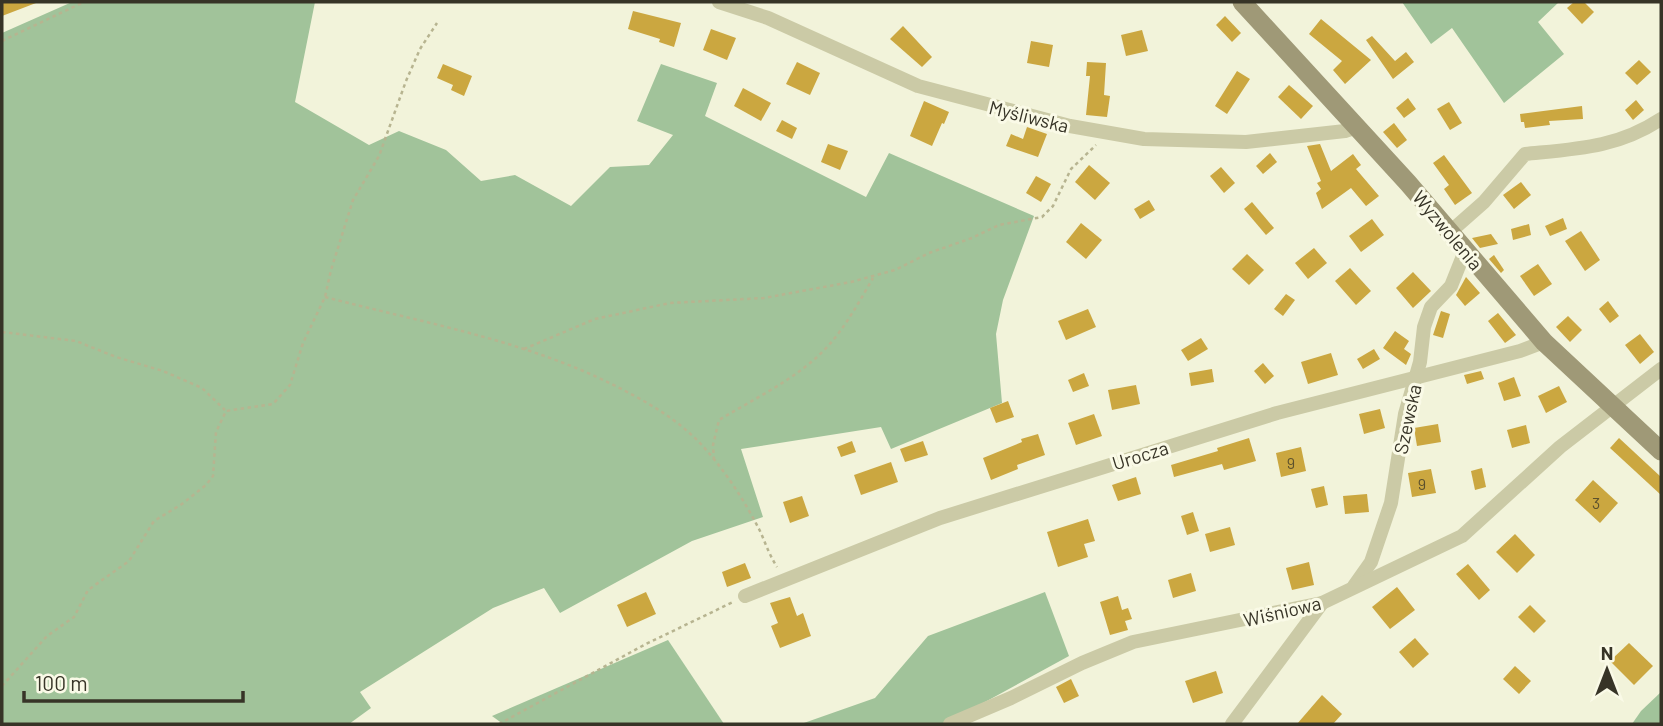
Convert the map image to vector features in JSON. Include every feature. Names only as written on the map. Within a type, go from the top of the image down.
[{"type":"street","name":"Myśliwska","points":[[719,2],[768,18],[918,86],[1070,127],[1144,139],[1246,142],[1345,131],[1357,127]]},
{"type":"street","name":"Wyzwolenia","points":[[1241,2],[1357,127],[1544,342],[1661,450]]},
{"type":"street","points":[[1450,232],[1484,202],[1525,153],[1611,144],[1648,128],[1661,119]]},
{"type":"street","name":"Szewska","points":[[1351,590],[1371,562],[1391,503],[1405,414],[1420,362],[1424,327],[1431,307],[1451,286],[1465,251]]},
{"type":"street","name":"Urocza","points":[[745,596],[940,518],[1277,413],[1520,351],[1544,342]]},
{"type":"street","name":"Wiśniowa","points":[[950,724],[1133,642],[1322,603],[1462,536],[1560,447],[1661,369]]},
{"type":"street","points":[[1232,724],[1322,603]]},
{"type":"path","points":[[2,41],[83,2]]},
{"type":"path","points":[[226,411],[273,404],[290,385],[303,343],[325,297],[353,200],[379,156],[416,60],[437,23]]},
{"type":"path","points":[[524,349],[595,319],[670,303],[764,298],[874,276],[895,270],[929,253],[999,225],[1042,217],[1054,206],[1072,169],[1109,134]]},
{"type":"path","points":[[714,460],[713,445],[719,420],[799,371],[827,348],[850,318],[874,276]]},
{"type":"path","points":[[325,297],[524,349],[580,369],[661,410],[697,440],[714,460],[731,484],[769,555],[786,580]]},
{"type":"path","points":[[2,332],[76,341],[163,371],[202,388],[226,411]]},
{"type":"path","points":[[2,686],[47,636],[74,617],[88,590],[129,561],[154,521],[206,485],[213,476],[216,432],[226,411]]},
{"type":"path","points":[[499,724],[644,645],[745,596]]},
{"type":"green space","points":[[72,2],[315,2],[295,102],[369,145],[399,131],[446,150],[481,181],[515,175],[571,206],[610,167],[649,165],[673,135],[637,121],[661,64],[717,83],[705,116],[866,197],[889,153],[1034,216],[1003,300],[996,334],[1002,403],[891,449],[881,427],[741,449],[763,517],[692,541],[560,613],[544,588],[493,608],[360,692],[371,708],[349,724],[2,724],[2,33]]},
{"type":"green space","points":[[1402,2],[1559,2],[1538,22],[1564,54],[1504,103],[1452,28],[1431,44]]},
{"type":"green space","points":[[1045,592],[1069,656],[954,719],[941,724],[801,724],[875,698],[928,636]]},
{"type":"green space","points":[[668,640],[724,724],[503,724],[492,716]]},
{"type":"green space","points":[[1661,692],[1661,724],[1632,724],[1641,711]]},
{"type":"building","points":[[2,2],[36,2],[36,3],[2,16]]},
{"type":"building","points":[[1574,2],[1584,2],[1594,12],[1582,24],[1567,8]]},
{"type":"building","points":[[633,11],[681,23],[674,47],[659,42],[660,39],[628,29]]},
{"type":"building","points":[[1225,16],[1241,33],[1232,42],[1216,25]]},
{"type":"building","points":[[1321,19],[1371,60],[1345,84],[1333,70],[1342,61],[1309,34]]},
{"type":"building","points":[[903,26],[932,57],[922,67],[890,39]]},
{"type":"building","points":[[711,29],[736,38],[727,60],[703,50]]},
{"type":"building","points":[[1142,30],[1148,51],[1126,56],[1121,35]]},
{"type":"building","points":[[1372,36],[1395,61],[1406,52],[1414,62],[1393,79],[1366,40]]},
{"type":"building","points":[[1031,41],[1053,45],[1049,67],[1027,63]]},
{"type":"building","points":[[1639,60],[1651,72],[1637,85],[1625,73]]},
{"type":"building","points":[[797,62],[820,73],[810,95],[786,84]]},
{"type":"building","points":[[1087,62],[1106,63],[1104,95],[1110,96],[1107,117],[1086,115],[1090,76],[1086,76]]},
{"type":"building","points":[[443,64],[472,76],[464,96],[451,90],[453,85],[437,78]]},
{"type":"building","points":[[1237,71],[1250,79],[1227,114],[1215,106]]},
{"type":"building","points":[[1289,85],[1313,106],[1301,119],[1278,97]]},
{"type":"building","points":[[743,88],[771,103],[761,121],[734,106]]},
{"type":"building","points":[[1408,98],[1416,109],[1404,118],[1396,108]]},
{"type":"building","points":[[1636,100],[1644,110],[1633,120],[1625,110]]},
{"type":"building","points":[[924,101],[949,112],[932,146],[910,136]]},
{"type":"building","points":[[1449,102],[1462,123],[1450,130],[1437,109]]},
{"type":"building","points":[[1582,106],[1583,119],[1549,121],[1550,125],[1525,128],[1524,122],[1521,122],[1520,114]]},
{"type":"building","points":[[782,120],[797,128],[792,139],[776,131]]},
{"type":"building","points":[[1394,123],[1407,140],[1397,148],[1383,132]]},
{"type":"building","points":[[1027,127],[1047,134],[1038,157],[1006,146],[1011,134],[1023,139]]},
{"type":"building","points":[[828,144],[848,151],[840,170],[821,162]]},
{"type":"building","points":[[1320,144],[1331,171],[1353,154],[1361,165],[1356,169],[1379,196],[1366,206],[1351,188],[1322,209],[1316,193],[1321,189],[1317,183],[1321,181],[1307,146]]},
{"type":"building","points":[[1270,153],[1277,162],[1263,174],[1256,166]]},
{"type":"building","points":[[1444,155],[1472,193],[1455,205],[1444,189],[1449,185],[1433,163]]},
{"type":"building","points":[[1089,165],[1110,183],[1095,200],[1075,182]]},
{"type":"building","points":[[1221,167],[1235,183],[1224,193],[1210,176]]},
{"type":"building","points":[[1036,176],[1051,184],[1041,202],[1026,193]]},
{"type":"building","points":[[1521,182],[1531,195],[1514,209],[1503,195]]},
{"type":"building","points":[[1149,200],[1155,210],[1140,219],[1134,209]]},
{"type":"building","points":[[1252,202],[1274,228],[1266,235],[1244,209]]},
{"type":"building","points":[[1563,218],[1567,229],[1550,236],[1545,226]]},
{"type":"building","points":[[1372,219],[1384,235],[1361,252],[1349,236]]},
{"type":"building","points":[[1081,223],[1102,240],[1086,259],[1066,242]]},
{"type":"building","points":[[1529,224],[1531,235],[1513,240],[1511,229]]},
{"type":"building","points":[[1581,231],[1600,260],[1585,271],[1565,241]]},
{"type":"building","points":[[1491,234],[1498,244],[1480,248],[1472,238]]},
{"type":"building","points":[[1314,248],[1327,263],[1308,279],[1295,263]]},
{"type":"building","points":[[1247,254],[1264,270],[1249,285],[1232,269]]},
{"type":"building","points":[[1494,255],[1504,270],[1501,273],[1489,259]]},
{"type":"building","points":[[1538,264],[1552,284],[1534,296],[1520,276]]},
{"type":"building","points":[[1350,268],[1371,291],[1356,305],[1335,281]]},
{"type":"building","points":[[1413,272],[1431,291],[1413,308],[1396,288]]},
{"type":"building","points":[[1466,277],[1480,293],[1465,306],[1456,295]]},
{"type":"building","points":[[1286,294],[1295,300],[1283,316],[1274,309]]},
{"type":"building","points":[[1608,301],[1619,316],[1610,323],[1599,309]]},
{"type":"building","points":[[1088,309],[1096,327],[1066,340],[1058,321]]},
{"type":"building","points":[[1441,311],[1450,314],[1443,338],[1433,335]]},
{"type":"building","points":[[1498,313],[1516,335],[1505,343],[1488,321]]},
{"type":"building","points":[[1568,316],[1582,330],[1570,342],[1556,327]]},
{"type":"building","points":[[1395,331],[1409,341],[1404,349],[1411,354],[1406,365],[1383,348]]},
{"type":"building","points":[[1640,334],[1654,352],[1640,364],[1625,345]]},
{"type":"building","points":[[1201,338],[1208,349],[1188,361],[1181,350]]},
{"type":"building","points":[[1374,349],[1380,359],[1363,369],[1357,359]]},
{"type":"building","points":[[1331,353],[1338,375],[1308,384],[1301,362]]},
{"type":"building","points":[[1263,363],[1274,376],[1265,384],[1254,371]]},
{"type":"building","points":[[1212,369],[1214,382],[1191,386],[1189,373]]},
{"type":"building","points":[[1481,371],[1484,379],[1467,384],[1464,375]]},
{"type":"building","points":[[1084,373],[1089,386],[1073,392],[1068,380]]},
{"type":"building","points":[[1514,377],[1521,396],[1504,401],[1498,383]]},
{"type":"building","points":[[1136,385],[1140,404],[1112,410],[1108,390]]},
{"type":"building","points":[[1559,386],[1567,402],[1546,413],[1538,396]]},
{"type":"building","points":[[1008,401],[1014,417],[996,423],[990,408]]},
{"type":"building","points":[[1380,409],[1385,428],[1364,434],[1359,414]]},
{"type":"building","points":[[1094,414],[1102,436],[1076,445],[1068,423]]},
{"type":"building","points":[[1438,424],[1441,442],[1417,446],[1414,428]]},
{"type":"building","points":[[1526,425],[1530,443],[1512,448],[1507,430]]},
{"type":"building","points":[[1038,434],[1045,455],[1017,465],[1018,469],[991,480],[983,458],[1022,442],[1021,439]]},
{"type":"building","points":[[1249,438],[1256,461],[1224,470],[1222,464],[1174,477],[1171,465],[1218,451],[1217,448]]},
{"type":"building","points":[[1619,438],[1661,477],[1661,495],[1610,448]]},
{"type":"building","points":[[852,441],[856,452],[841,457],[837,447]]},
{"type":"building","points":[[923,441],[928,455],[905,462],[900,449]]},
{"type":"building","points":[[1301,447],[1306,471],[1281,477],[1276,453]]},
{"type":"building","points":[[891,462],[898,482],[861,495],[854,475]]},
{"type":"building","points":[[1482,468],[1486,487],[1475,490],[1471,471]]},
{"type":"building","points":[[1431,469],[1436,493],[1412,497],[1408,473]]},
{"type":"building","points":[[1136,477],[1141,494],[1118,501],[1112,485]]},
{"type":"building","points":[[1593,480],[1618,503],[1600,523],[1575,500]]},
{"type":"building","points":[[1324,486],[1328,505],[1316,508],[1311,489]]},
{"type":"building","points":[[1367,494],[1369,512],[1345,514],[1343,496]]},
{"type":"building","points":[[802,496],[809,516],[790,523],[783,502]]},
{"type":"building","points":[[1193,512],[1199,531],[1187,535],[1181,516]]},
{"type":"building","points":[[1088,519],[1095,541],[1084,544],[1088,557],[1058,567],[1047,532]]},
{"type":"building","points":[[1230,527],[1235,545],[1210,552],[1205,534]]},
{"type":"building","points":[[1515,534],[1535,555],[1517,573],[1496,552]]},
{"type":"building","points":[[1309,562],[1314,585],[1292,590],[1286,568]]},
{"type":"building","points":[[745,563],[751,578],[727,587],[722,572]]},
{"type":"building","points":[[1468,564],[1490,590],[1479,600],[1456,574]]},
{"type":"building","points":[[1191,573],[1196,591],[1173,598],[1168,580]]},
{"type":"building","points":[[1397,587],[1415,610],[1390,629],[1372,607]]},
{"type":"building","points":[[646,592],[656,614],[627,627],[617,605]]},
{"type":"building","points":[[1118,596],[1122,610],[1128,608],[1132,619],[1125,621],[1128,630],[1110,635],[1100,602]]},
{"type":"building","points":[[790,597],[797,616],[803,613],[811,636],[780,648],[771,626],[778,623],[770,603]]},
{"type":"building","points":[[1530,605],[1546,621],[1534,633],[1518,617]]},
{"type":"building","points":[[1415,638],[1429,654],[1413,668],[1399,652]]},
{"type":"building","points":[[1629,643],[1653,666],[1634,685],[1610,661]]},
{"type":"building","points":[[1515,666],[1531,681],[1519,694],[1503,679]]},
{"type":"building","points":[[1216,671],[1223,693],[1193,703],[1185,681]]},
{"type":"building","points":[[1071,679],[1079,696],[1064,703],[1056,687]]},
{"type":"building","points":[[1322,695],[1342,714],[1333,724],[1297,724]]}]
